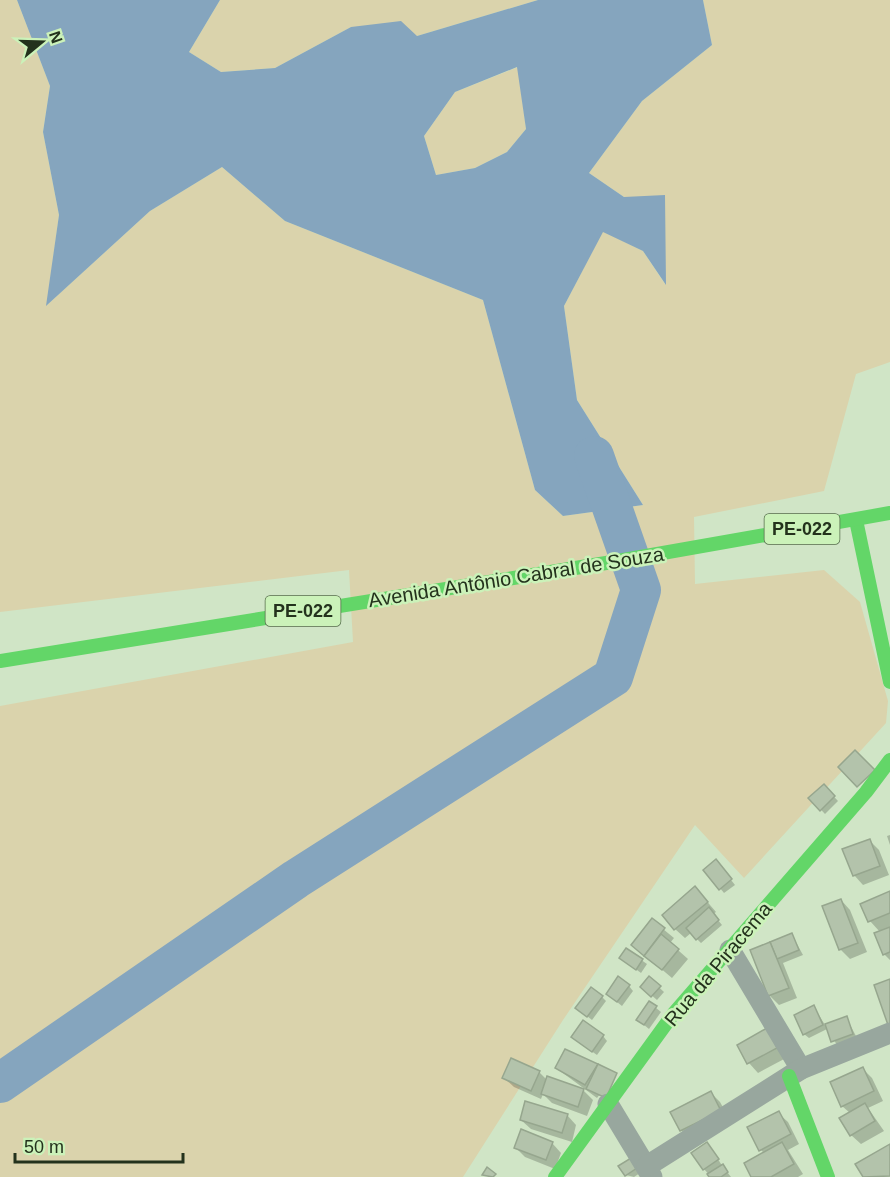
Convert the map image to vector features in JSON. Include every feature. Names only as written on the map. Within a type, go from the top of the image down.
[{"type":"main road","name":"Avenida Antônio Cabral de Souza","points":[[0,661],[606,563],[890,513]]},
{"type":"main road","points":[[856,520],[890,682]]},
{"type":"main road","name":"Rua da Piracema","points":[[555,1177],[674,1013],[866,792],[890,760]]},
{"type":"main road","points":[[795,1073],[828,1177]]},
{"type":"street","points":[[730,950],[795,1073]]},
{"type":"street","points":[[608,1104],[649,1172],[795,1073],[890,1033]]},
{"type":"shaded area","points":[[0,0],[17,0],[50,86],[43,132],[59,215],[47,305],[150,211],[222,167],[285,221],[483,300],[535,490],[563,516],[643,505],[577,400],[564,306],[603,231],[643,251],[665,284],[624,197],[589,173],[642,101],[712,45],[703,0],[890,0],[890,362],[856,374],[824,491],[694,517],[695,584],[824,570],[860,602],[888,701],[886,723],[744,878],[695,825],[563,1020],[463,1177],[0,1177],[0,706],[353,642],[349,570],[0,612]]},
{"type":"shaded area","points":[[220,0],[538,0],[417,36],[351,27],[275,68],[221,72],[189,52]]},
{"type":"shaded area","points":[[518,67],[526,129],[507,152],[475,168],[436,175],[424,136],[455,92]]},
{"type":"water","points":[[17,0],[220,0],[189,52],[221,72],[275,68],[351,27],[401,21],[417,36],[538,0],[703,0],[712,45],[642,101],[589,173],[624,197],[665,195],[666,285],[643,251],[603,232],[564,306],[577,400],[643,505],[563,516],[535,490],[483,300],[285,221],[222,167],[150,211],[46,306],[59,215],[43,132],[50,86]],"holes":[[[517,67],[526,129],[507,152],[475,168],[436,175],[424,136],[455,92]]]},
{"type":"building","points":[[855,750],[875,770],[857,787],[838,767]]},
{"type":"building","points":[[824,784],[835,796],[820,811],[808,798]]},
{"type":"building","points":[[870,839],[880,866],[853,876],[842,849]]},
{"type":"building","points":[[716,859],[732,879],[719,890],[703,870]]},
{"type":"building","points":[[695,886],[708,902],[674,930],[662,915]]},
{"type":"building","points":[[890,891],[890,913],[868,922],[860,904]]},
{"type":"building","points":[[841,899],[858,943],[839,950],[822,906]]},
{"type":"building","points":[[709,907],[719,920],[696,940],[686,928]]},
{"type":"building","points":[[652,918],[665,928],[644,956],[631,945]]},
{"type":"building","points":[[890,927],[890,952],[883,955],[874,933]]},
{"type":"building","points":[[792,933],[799,950],[777,959],[770,942]]},
{"type":"building","points":[[661,934],[679,949],[662,970],[644,956]]},
{"type":"building","points":[[770,942],[789,988],[768,996],[750,950]]},
{"type":"building","points":[[626,948],[643,959],[636,970],[619,958]]},
{"type":"building","points":[[618,976],[630,985],[617,1002],[606,994]]},
{"type":"building","points":[[649,976],[661,986],[651,997],[640,987]]},
{"type":"building","points":[[890,979],[890,1024],[888,1025],[874,985]]},
{"type":"building","points":[[591,987],[603,996],[587,1017],[575,1008]]},
{"type":"building","points":[[649,1001],[657,1006],[644,1025],[636,1020]]},
{"type":"building","points":[[814,1005],[823,1025],[803,1035],[794,1015]]},
{"type":"building","points":[[847,1016],[853,1034],[831,1042],[825,1024]]},
{"type":"building","points":[[583,1020],[604,1035],[592,1052],[571,1037]]},
{"type":"building","points":[[767,1028],[777,1048],[747,1064],[737,1045]]},
{"type":"building","points":[[565,1049],[598,1064],[585,1085],[555,1068]]},
{"type":"building","points":[[511,1058],[540,1071],[531,1091],[502,1078]]},
{"type":"building","points":[[598,1064],[617,1073],[606,1098],[586,1089]]},
{"type":"building","points":[[863,1067],[874,1091],[841,1107],[830,1082]]},
{"type":"building","points":[[547,1076],[584,1089],[578,1107],[541,1094]]},
{"type":"building","points":[[711,1091],[721,1111],[680,1131],[670,1112]]},
{"type":"building","points":[[525,1101],[568,1114],[562,1133],[520,1120]]},
{"type":"building","points":[[865,1103],[875,1121],[850,1136],[839,1118]]},
{"type":"building","points":[[779,1111],[791,1134],[759,1151],[747,1127]]},
{"type":"building","points":[[521,1129],[553,1142],[546,1160],[514,1148]]},
{"type":"building","points":[[707,1142],[719,1159],[703,1170],[691,1153]]},
{"type":"building","points":[[782,1142],[794,1164],[771,1177],[751,1177],[744,1163]]},
{"type":"building","points":[[890,1144],[890,1176],[863,1177],[855,1164]]},
{"type":"building","points":[[631,1158],[637,1168],[625,1176],[618,1166]]},
{"type":"building","points":[[723,1164],[728,1172],[721,1177],[709,1177],[707,1174]]},
{"type":"building","points":[[487,1167],[496,1174],[493,1177],[482,1175]]},
{"type":"waterway","points":[[0,1083],[296,879],[613,677],[641,590],[594,456]]},
{"type":"traffic: fast","points":[[0,661],[606,563],[890,513]]},
{"type":"traffic: fast","points":[[856,520],[890,682]]},
{"type":"traffic: fast","points":[[555,1177],[674,1013],[866,792],[890,760]]},
{"type":"traffic: fast","points":[[789,1076],[828,1177]]}]
